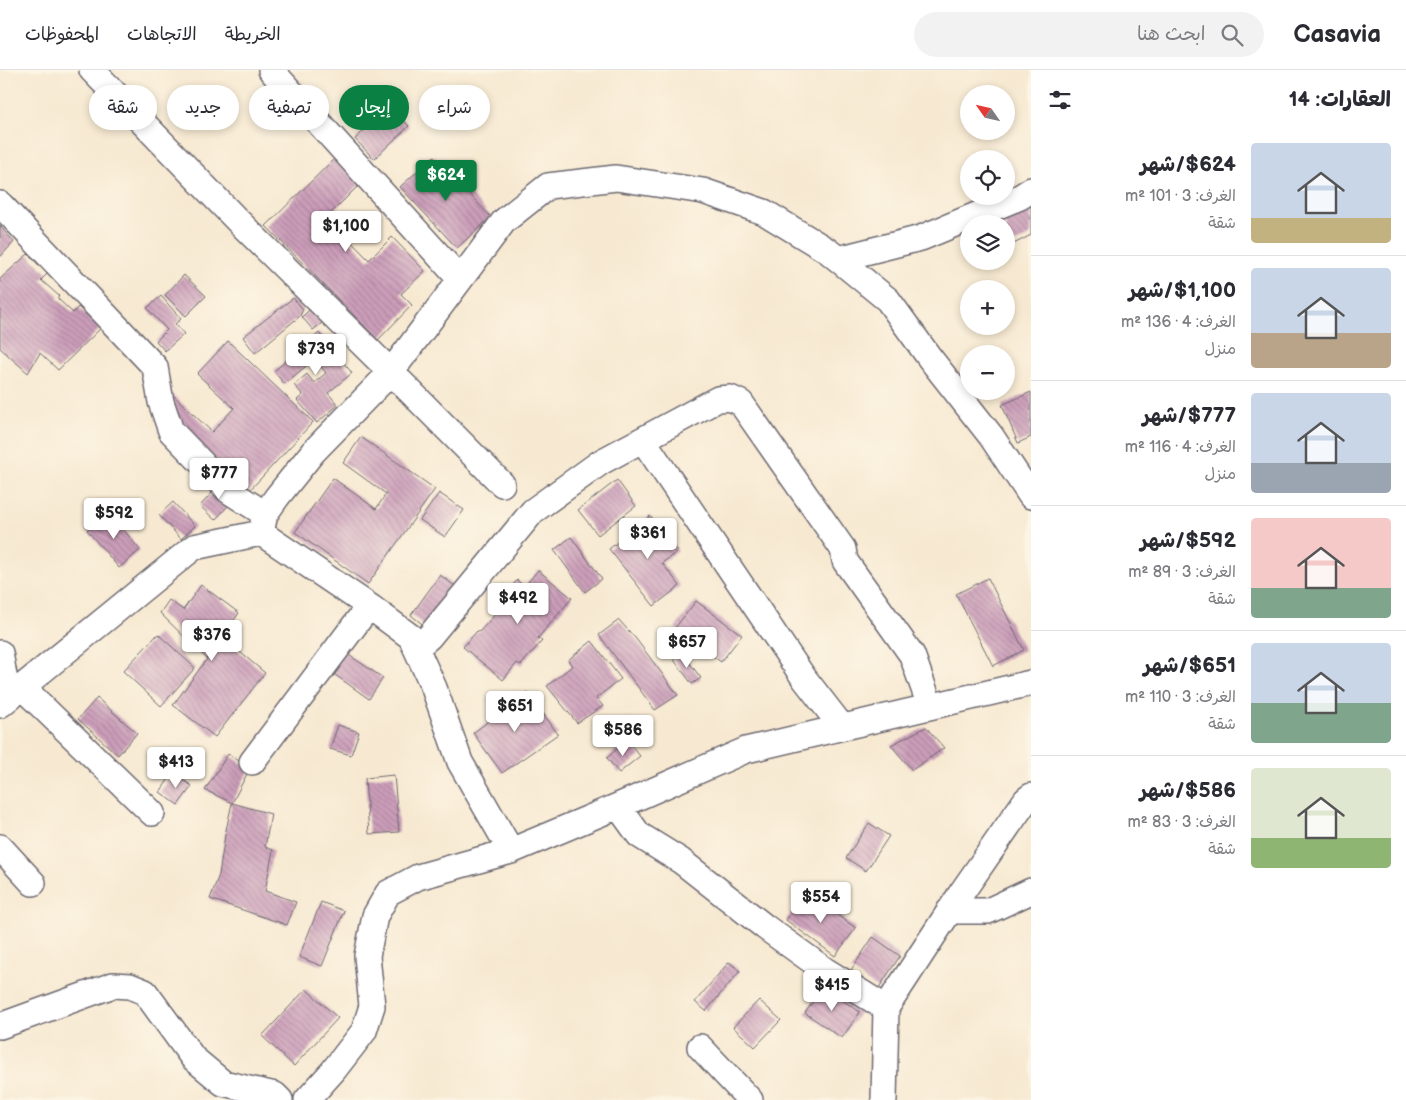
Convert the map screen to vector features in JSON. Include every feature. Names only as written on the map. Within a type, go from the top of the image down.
[{"type":"street","points":[[92,70],[236,219],[502,484]]},
{"type":"street","points":[[271,70],[460,279]]},
{"type":"street","points":[[10,697],[194,548],[263,524],[277,496],[313,452],[391,372],[504,221],[548,186],[616,178],[703,191],[764,212],[828,251],[888,300],[990,436],[1031,496]]},
{"type":"street","points":[[838,259],[921,238],[1020,197],[1031,190]]},
{"type":"street","points":[[0,204],[155,367],[161,402],[171,431],[263,524],[411,637],[434,688],[460,762],[511,851]]},
{"type":"street","points":[[416,648],[429,637],[533,510],[601,462],[718,399],[730,398],[741,402],[843,549],[845,561],[912,655],[930,706]]},
{"type":"street","points":[[643,440],[804,678],[842,727]]},
{"type":"street","points":[[252,762],[370,606]]},
{"type":"street","points":[[0,652],[10,697],[152,813]]},
{"type":"street","points":[[307,1100],[333,1071],[364,1031],[372,1006],[367,956],[375,916],[388,893],[418,877],[511,851],[746,750],[1031,683]]},
{"type":"street","points":[[884,1100],[886,1008],[949,911],[1026,800],[1031,796]]},
{"type":"street","points":[[618,806],[639,835],[681,861],[765,928],[826,971],[886,1008]]},
{"type":"street","points":[[0,847],[33,883]]},
{"type":"street","points":[[949,911],[988,911],[1031,891]]},
{"type":"street","points":[[0,1026],[113,985],[130,986],[145,992],[193,1058],[223,1083],[275,1095],[280,1100]]},
{"type":"street","points":[[700,1047],[750,1100]]},
{"type":"building","points":[[365,130],[405,130],[374,159],[355,139]]},
{"type":"building","points":[[434,156],[491,217],[457,248],[400,187]]},
{"type":"building","points":[[336,157],[362,182],[327,217],[369,260],[392,237],[425,271],[401,294],[412,305],[378,340],[266,226]]},
{"type":"building","points":[[1031,200],[1031,235],[1015,243],[1015,215],[1004,215]]},
{"type":"building","points":[[0,226],[14,242],[0,257]]},
{"type":"building","points":[[28,254],[47,274],[41,280],[59,296],[57,298],[73,313],[78,307],[101,328],[58,370],[40,353],[28,373],[0,348],[0,279]]},
{"type":"building","points":[[184,275],[206,296],[186,316],[165,295]]},
{"type":"building","points":[[161,296],[181,319],[175,324],[184,334],[165,351],[156,341],[167,330],[147,308]]},
{"type":"building","points":[[293,298],[303,309],[300,316],[255,353],[243,337]]},
{"type":"building","points":[[309,310],[322,323],[313,330],[302,317]]},
{"type":"building","points":[[319,333],[352,373],[328,393],[338,405],[317,423],[297,400],[303,395],[294,385],[307,374],[314,383],[326,373],[315,359],[284,384],[274,371]]},
{"type":"building","points":[[228,341],[313,422],[249,491],[155,402],[167,389],[212,432],[234,408],[197,374]]},
{"type":"building","points":[[1031,392],[1031,437],[1018,443],[1002,405]]},
{"type":"building","points":[[361,437],[435,489],[368,584],[295,532],[333,478],[376,509],[386,494],[343,463]]},
{"type":"building","points":[[617,480],[636,506],[598,535],[578,510]]},
{"type":"building","points":[[223,481],[238,495],[215,520],[200,506]]},
{"type":"building","points":[[439,493],[464,510],[445,537],[420,520]]},
{"type":"building","points":[[173,502],[195,526],[181,539],[159,515]]},
{"type":"building","points":[[109,512],[140,550],[119,568],[87,530]]},
{"type":"building","points":[[650,516],[678,551],[662,563],[680,586],[654,606],[609,549]]},
{"type":"building","points":[[571,537],[602,579],[585,592],[554,550]]},
{"type":"building","points":[[538,570],[572,598],[538,638],[542,641],[521,665],[517,663],[503,680],[463,647],[503,606],[498,603],[517,580],[524,587]]},
{"type":"building","points":[[440,575],[455,586],[426,627],[411,615]]},
{"type":"building","points":[[988,578],[1024,650],[993,666],[956,594]]},
{"type":"building","points":[[201,585],[239,613],[222,637],[265,673],[215,737],[173,705],[207,659],[160,613],[169,600],[183,610]]},
{"type":"building","points":[[696,601],[742,635],[721,662],[675,628]]},
{"type":"building","points":[[619,620],[636,639],[678,695],[655,710],[599,635]]},
{"type":"building","points":[[158,634],[195,668],[161,706],[123,671]]},
{"type":"building","points":[[592,641],[621,679],[596,698],[603,706],[577,723],[547,686],[572,666],[568,660]]},
{"type":"building","points":[[340,649],[383,678],[369,699],[327,669]]},
{"type":"building","points":[[682,653],[701,678],[692,684],[674,660]]},
{"type":"building","points":[[527,692],[558,734],[502,773],[473,733]]},
{"type":"building","points":[[97,698],[137,733],[118,755],[78,719]]},
{"type":"building","points":[[338,725],[359,732],[351,755],[330,749]]},
{"type":"building","points":[[926,727],[944,748],[912,770],[891,745]]},
{"type":"building","points":[[627,740],[640,756],[619,773],[607,758]]},
{"type":"building","points":[[228,754],[250,768],[232,803],[205,790]]},
{"type":"building","points":[[173,773],[192,786],[178,805],[160,792]]},
{"type":"building","points":[[394,775],[399,832],[369,834],[365,778]]},
{"type":"building","points":[[232,803],[271,814],[265,847],[273,850],[265,891],[296,902],[287,925],[210,899],[219,875]]},
{"type":"building","points":[[869,823],[889,836],[866,871],[846,858]]},
{"type":"building","points":[[805,893],[856,928],[835,956],[786,920]]},
{"type":"building","points":[[321,902],[344,911],[322,966],[299,957]]},
{"type":"building","points":[[873,937],[900,956],[878,989],[851,970]]},
{"type":"building","points":[[729,962],[740,971],[706,1011],[695,1002]]},
{"type":"building","points":[[823,987],[860,1012],[842,1038],[805,1013]]},
{"type":"building","points":[[306,989],[338,1018],[294,1066],[262,1036]]},
{"type":"building","points":[[759,1000],[781,1020],[755,1047],[733,1027]]}]
